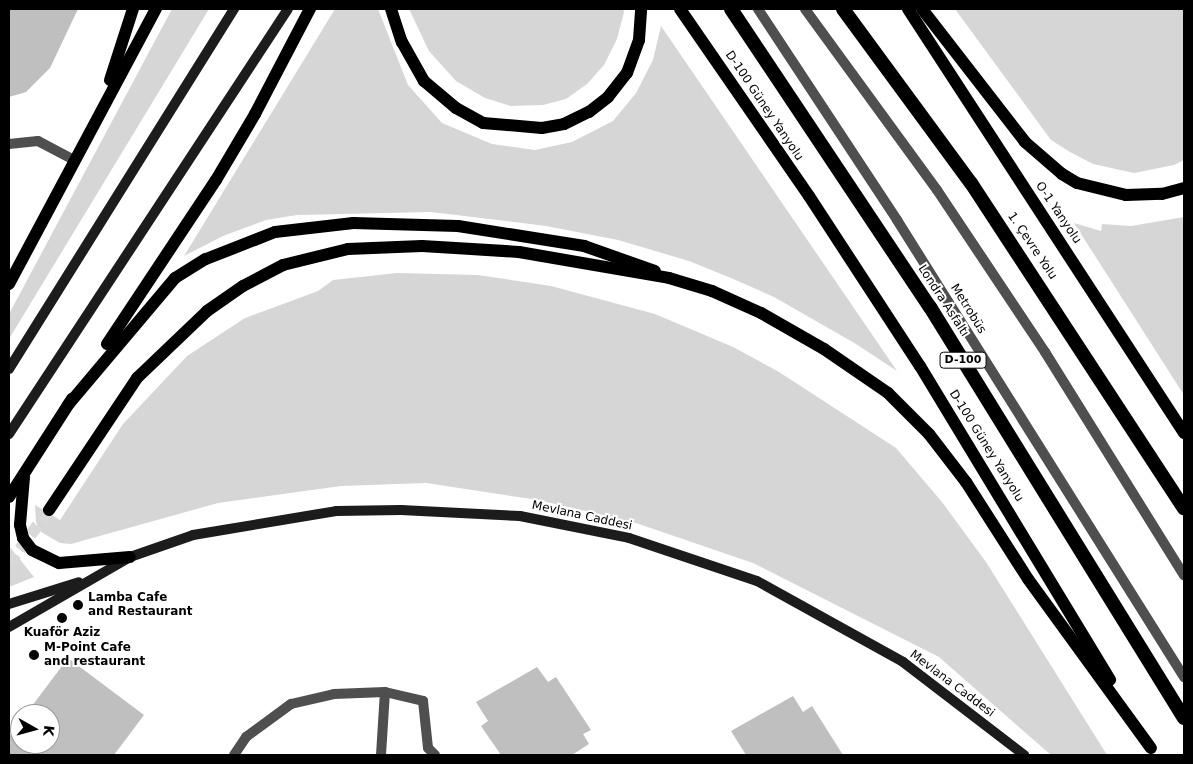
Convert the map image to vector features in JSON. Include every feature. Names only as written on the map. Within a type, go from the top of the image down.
[{"type":"highway","name":"Londra Asfaltı","points":[[731,9],[930,307],[1184,718]]},
{"type":"highway","name":"1. Çevre Yolu","points":[[843,9],[971,183],[1184,509]]},
{"type":"main road","points":[[101,106],[133,9]]},
{"type":"main road","points":[[9,284],[101,106],[156,9]]},
{"type":"main road","points":[[9,369],[234,9]]},
{"type":"main road","points":[[9,434],[288,9]]},
{"type":"main road","points":[[9,497],[216,180],[310,9]]},
{"type":"main road","points":[[390,9],[402,42],[424,81],[456,108],[483,123],[542,128],[564,124],[588,112],[608,97],[627,73],[639,40],[641,9]]},
{"type":"main road","name":"D-100 Güney Yanyolu","points":[[680,9],[810,196],[920,366],[1153,752]]},
{"type":"main road","name":"O-1 Yanyolu","points":[[908,9],[1184,433]]},
{"type":"main road","points":[[922,9],[1025,142],[1062,174],[1077,183],[1126,195],[1162,194],[1184,188]]},
{"type":"main road","points":[[68,405],[136,321],[175,278],[206,259],[275,232],[353,223],[458,226],[584,246],[643,266],[669,278]]},
{"type":"main road","points":[[49,510],[137,378],[207,310],[243,286],[284,265],[348,249],[422,246],[519,252],[669,278],[712,291],[761,313],[824,349],[888,393],[929,434],[966,482],[1028,579],[1153,752]]},
{"type":"main road","points":[[25,472],[20,525],[23,538],[32,550],[60,563],[130,558]]},
{"type":"main road","name":"Mevlana Caddesi","points":[[9,627],[87,580],[130,558],[193,535],[336,511],[454,511],[568,524],[700,560],[775,590],[903,662],[1024,755]]},
{"type":"main road","name":"Mevlana Caddesi","points":[[9,604],[87,580]]},
{"type":"lane","name":"Metrobüs","points":[[758,9],[897,220],[1184,677]]},
{"type":"lane","points":[[805,9],[937,190],[1045,352],[1184,574]]},
{"type":"lane","points":[[9,144],[38,142],[74,160]]},
{"type":"lane","points":[[234,755],[246,737],[292,704],[334,694],[385,692],[423,701],[428,748],[434,755]]},
{"type":"lane","points":[[381,755],[385,692]]},
{"type":"shaded area","points":[[172,9],[209,9],[9,339],[9,314]]},
{"type":"shaded area","points":[[335,9],[378,9],[408,85],[442,123],[492,144],[535,150],[572,142],[613,121],[636,93],[653,60],[661,26],[897,371],[856,344],[774,297],[731,278],[689,261],[618,240],[546,226],[431,212],[297,215],[266,220],[223,236],[184,256]]},
{"type":"shaded area","points":[[409,9],[623,9],[624,12],[617,39],[604,65],[587,84],[566,99],[543,105],[511,106],[485,98],[456,81],[429,51]]},
{"type":"shaded area","points":[[955,9],[1184,9],[1184,160],[1174,165],[1134,173],[1093,164],[1051,140]]},
{"type":"shaded area","points":[[1184,217],[1184,395],[1074,223],[1101,231],[1102,224],[1131,226]]},
{"type":"shaded area","points":[[397,273],[478,275],[551,286],[655,314],[733,347],[779,372],[896,448],[942,502],[986,562],[1107,755],[1051,755],[939,657],[753,563],[633,522],[538,500],[426,483],[341,486],[218,503],[71,544],[60,543],[41,532],[36,522],[35,505],[60,520],[123,424],[187,356],[245,318],[318,291],[333,280]]},
{"type":"shaded area","points":[[9,546],[34,577],[9,587]]},
{"type":"building","points":[[9,9],[78,9],[50,68],[26,92],[9,97]]},
{"type":"building","points":[[68,658],[144,715],[114,755],[9,755],[10,736],[10,754],[60,754],[60,704],[34,704]]},
{"type":"building","points":[[537,667],[548,682],[556,677],[591,730],[583,734],[589,744],[572,755],[501,755],[481,726],[488,721],[476,702]]},
{"type":"building","points":[[793,696],[803,712],[812,706],[843,755],[746,755],[731,731]]},
{"type":"tunnel","points":[[9,564],[49,510]]},
{"type":"place","name":"Lamba Cafe and Restaurant","points":[[78,605]]},
{"type":"place","name":"Kuaför Aziz","points":[[62,618]]},
{"type":"place","name":"M-Point Cafe and restaurant","points":[[34,655]]}]
